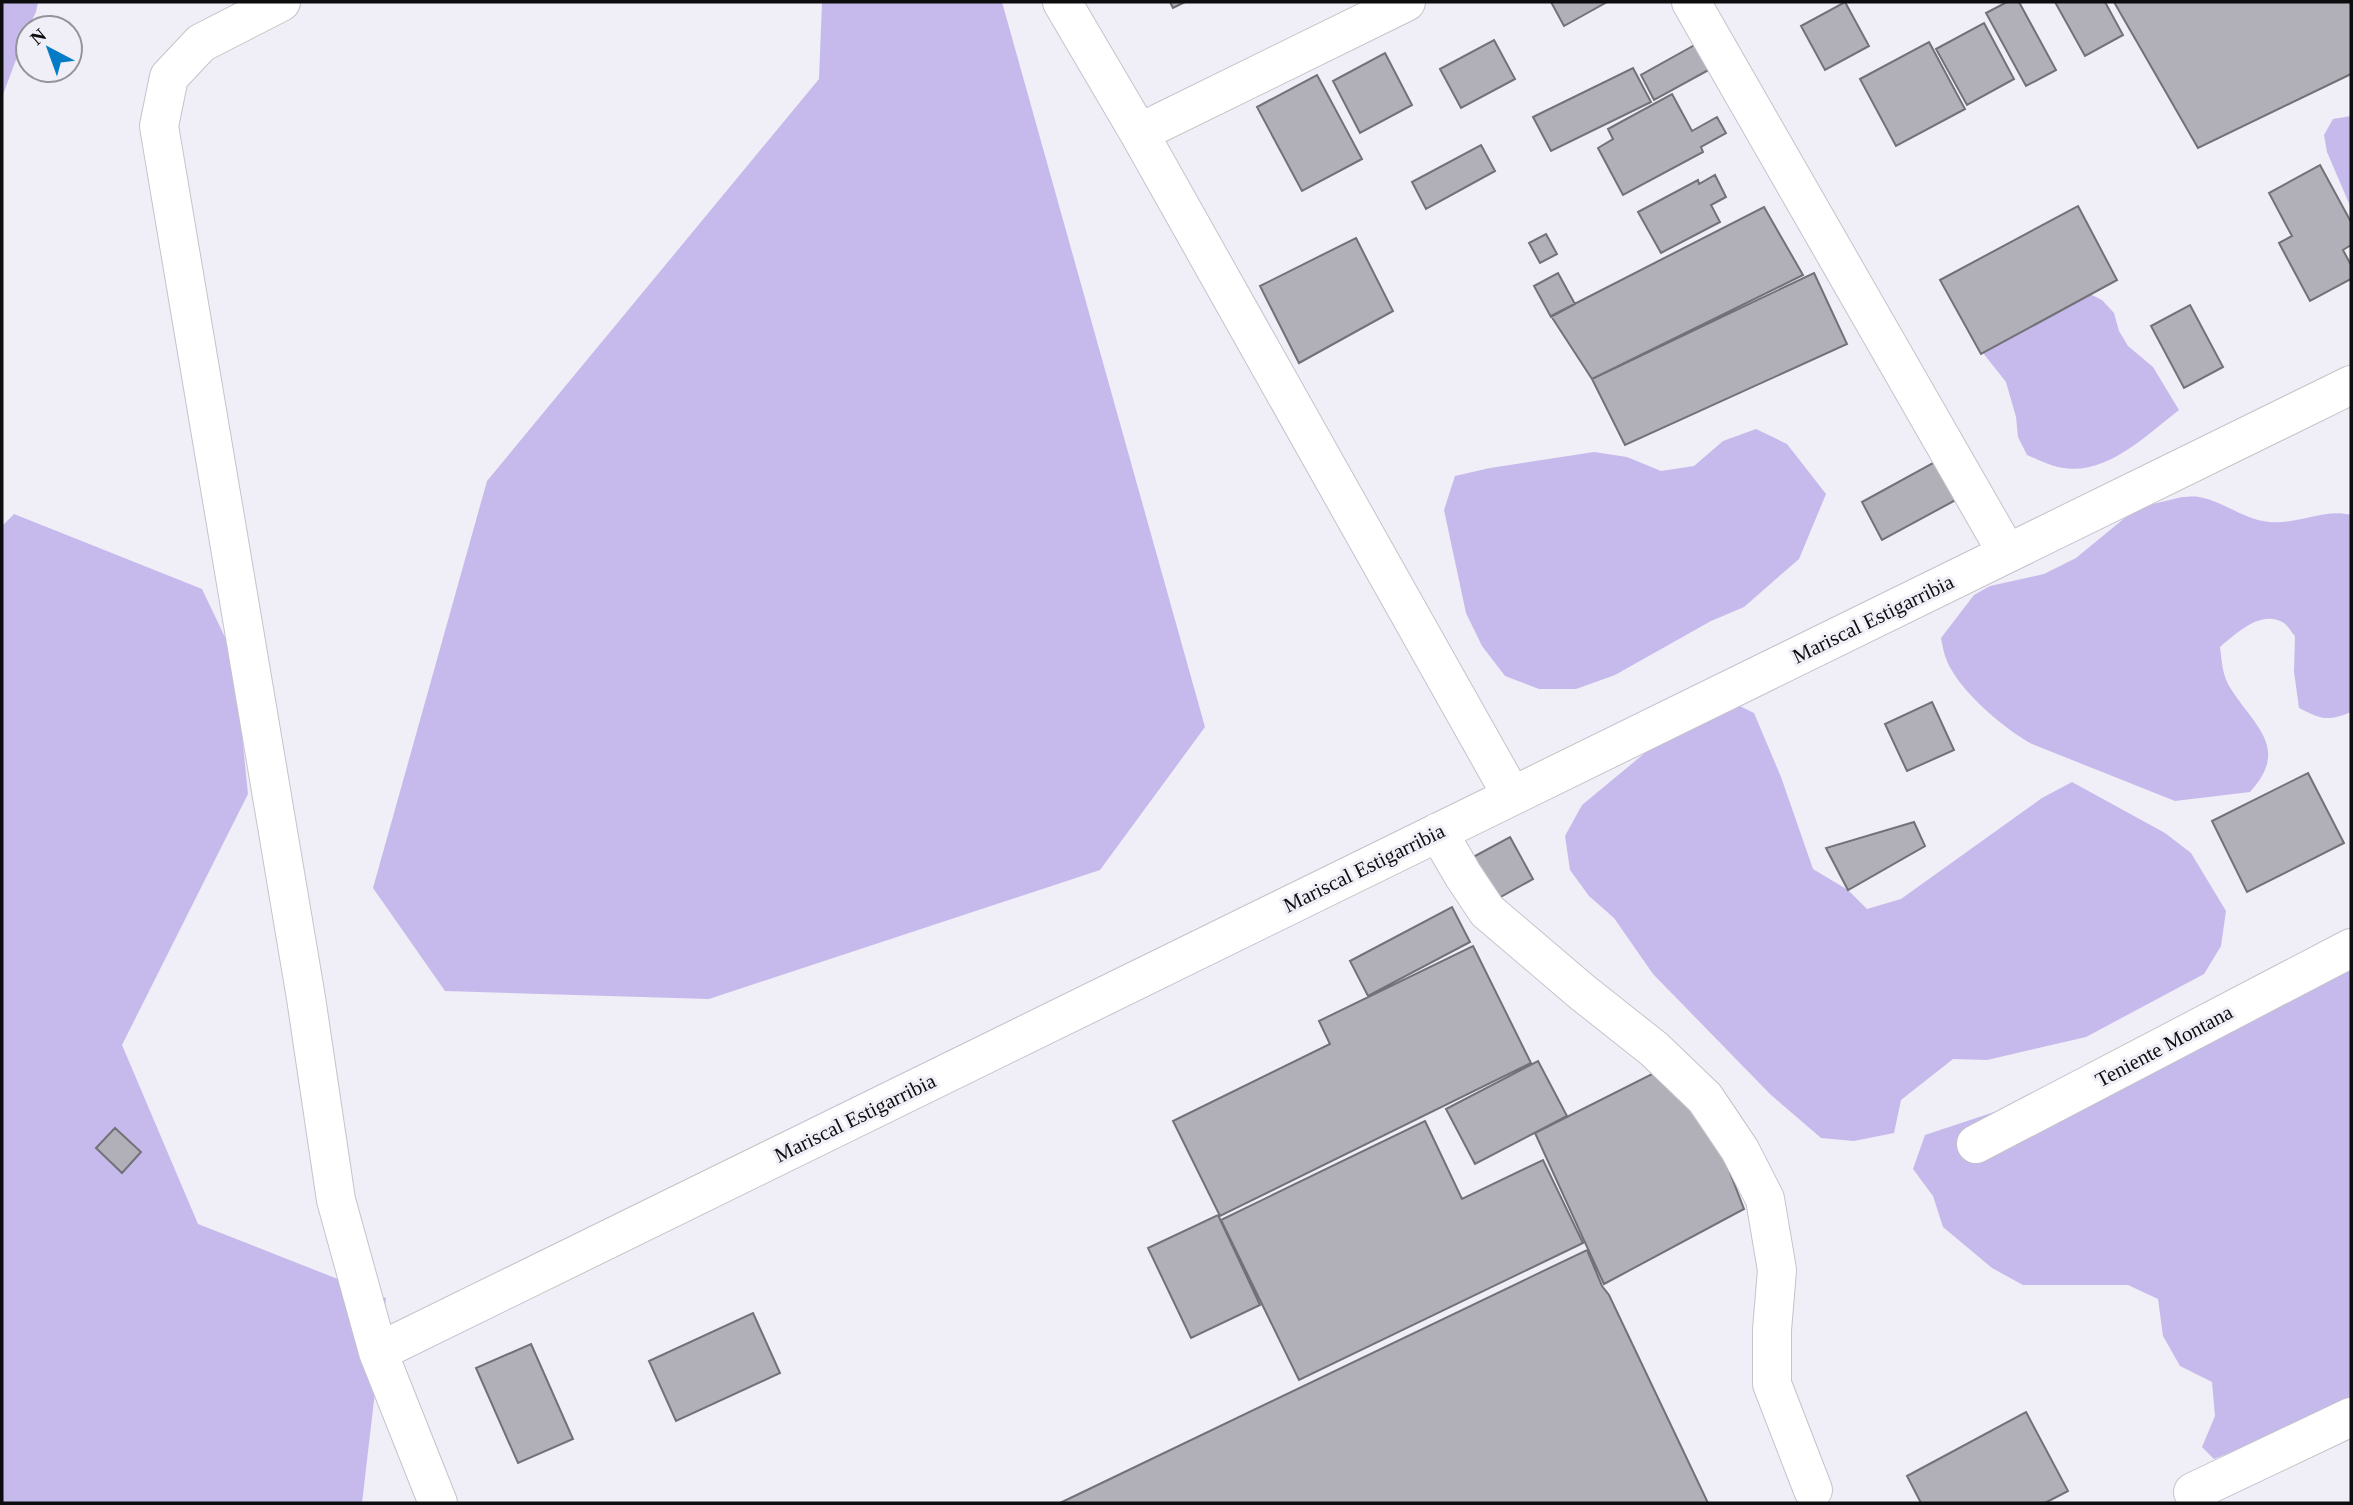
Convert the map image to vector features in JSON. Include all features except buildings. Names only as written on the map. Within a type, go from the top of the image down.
[{"type":"street","points":[[281,2],[201,43],[169,77],[159,126],[306,998],[336,1200],[378,1352],[438,1503]]},
{"type":"street","points":[[1062,2],[1139,133],[1512,796]]},
{"type":"street","points":[[1139,133],[1406,2]]},
{"type":"street","points":[[1691,2],[2007,554]]},
{"type":"street","name":"Mariscal Estigarribia","points":[[378,1352],[2351,385]]},
{"type":"street","points":[[1438,832],[1487,911],[1654,1049],[1705,1098],[1740,1150],[1765,1199],[1777,1270],[1772,1330],[1772,1384],[1813,1490]]},
{"type":"street","name":"Teniente Montana","points":[[1976,1144],[2351,948]]},
{"type":"street","points":[[2193,1492],[2351,1418]]},
{"type":"shaded area","points":[[2,2],[38,2],[35,14],[14,14],[14,65],[2,97]]},
{"type":"shaded area","points":[[822,2],[1002,2],[1205,727],[1100,870],[709,999],[445,991],[373,888],[487,481],[819,79]]},
{"type":"shaded area","points":[[2351,116],[2351,208],[2327,152],[2324,135],[2333,119]]},
{"type":"shaded area","points":[[2072,285],[2102,300],[2114,313],[2119,331],[2128,346],[2153,367],[2179,410],[2108,461],[2075,469],[2054,466],[2027,455],[2018,437],[2016,417],[2006,382],[1972,339],[1966,321]]},
{"type":"shaded area","points":[[1756,429],[1787,444],[1826,494],[1799,559],[1744,607],[1711,621],[1615,675],[1576,689],[1539,689],[1505,676],[1482,646],[1466,613],[1444,510],[1455,476],[1594,452],[1627,457],[1661,471],[1694,466],[1723,441]]},
{"type":"shaded area","points":[[2182,497],[2208,499],[2260,521],[2280,522],[2341,513],[2351,515],[2351,712],[2324,718],[2299,708],[2294,672],[2295,636],[2284,623],[2275,619],[2250,624],[2220,647],[2228,684],[2265,738],[2267,763],[2262,776],[2250,792],[2175,801],[2032,744],[2010,730],[1966,690],[1947,661],[1941,638],[1974,595],[1990,586],[2044,574],[2076,558],[2132,512]]},
{"type":"shaded area","points":[[14,514],[202,589],[234,656],[248,794],[122,1045],[198,1224],[386,1298],[362,1503],[2,1503],[2,526]]},
{"type":"shaded area","points":[[1723,698],[1754,713],[1781,777],[1813,869],[1848,890],[1867,909],[1901,899],[2042,798],[2072,782],[2165,833],[2191,853],[2226,911],[2221,946],[2204,974],[2086,1037],[1987,1060],[1953,1059],[1901,1100],[1894,1133],[1854,1141],[1821,1138],[1770,1094],[1653,974],[1614,918],[1589,896],[1570,870],[1565,836],[1582,805],[1692,714]]},
{"type":"shaded area","points":[[2351,947],[2351,1406],[2214,1459],[2202,1447],[2215,1416],[2212,1382],[2180,1366],[2163,1336],[2158,1299],[2128,1285],[2023,1285],[1992,1268],[1943,1227],[1933,1196],[1913,1169],[1925,1135],[2051,1093]]}]
